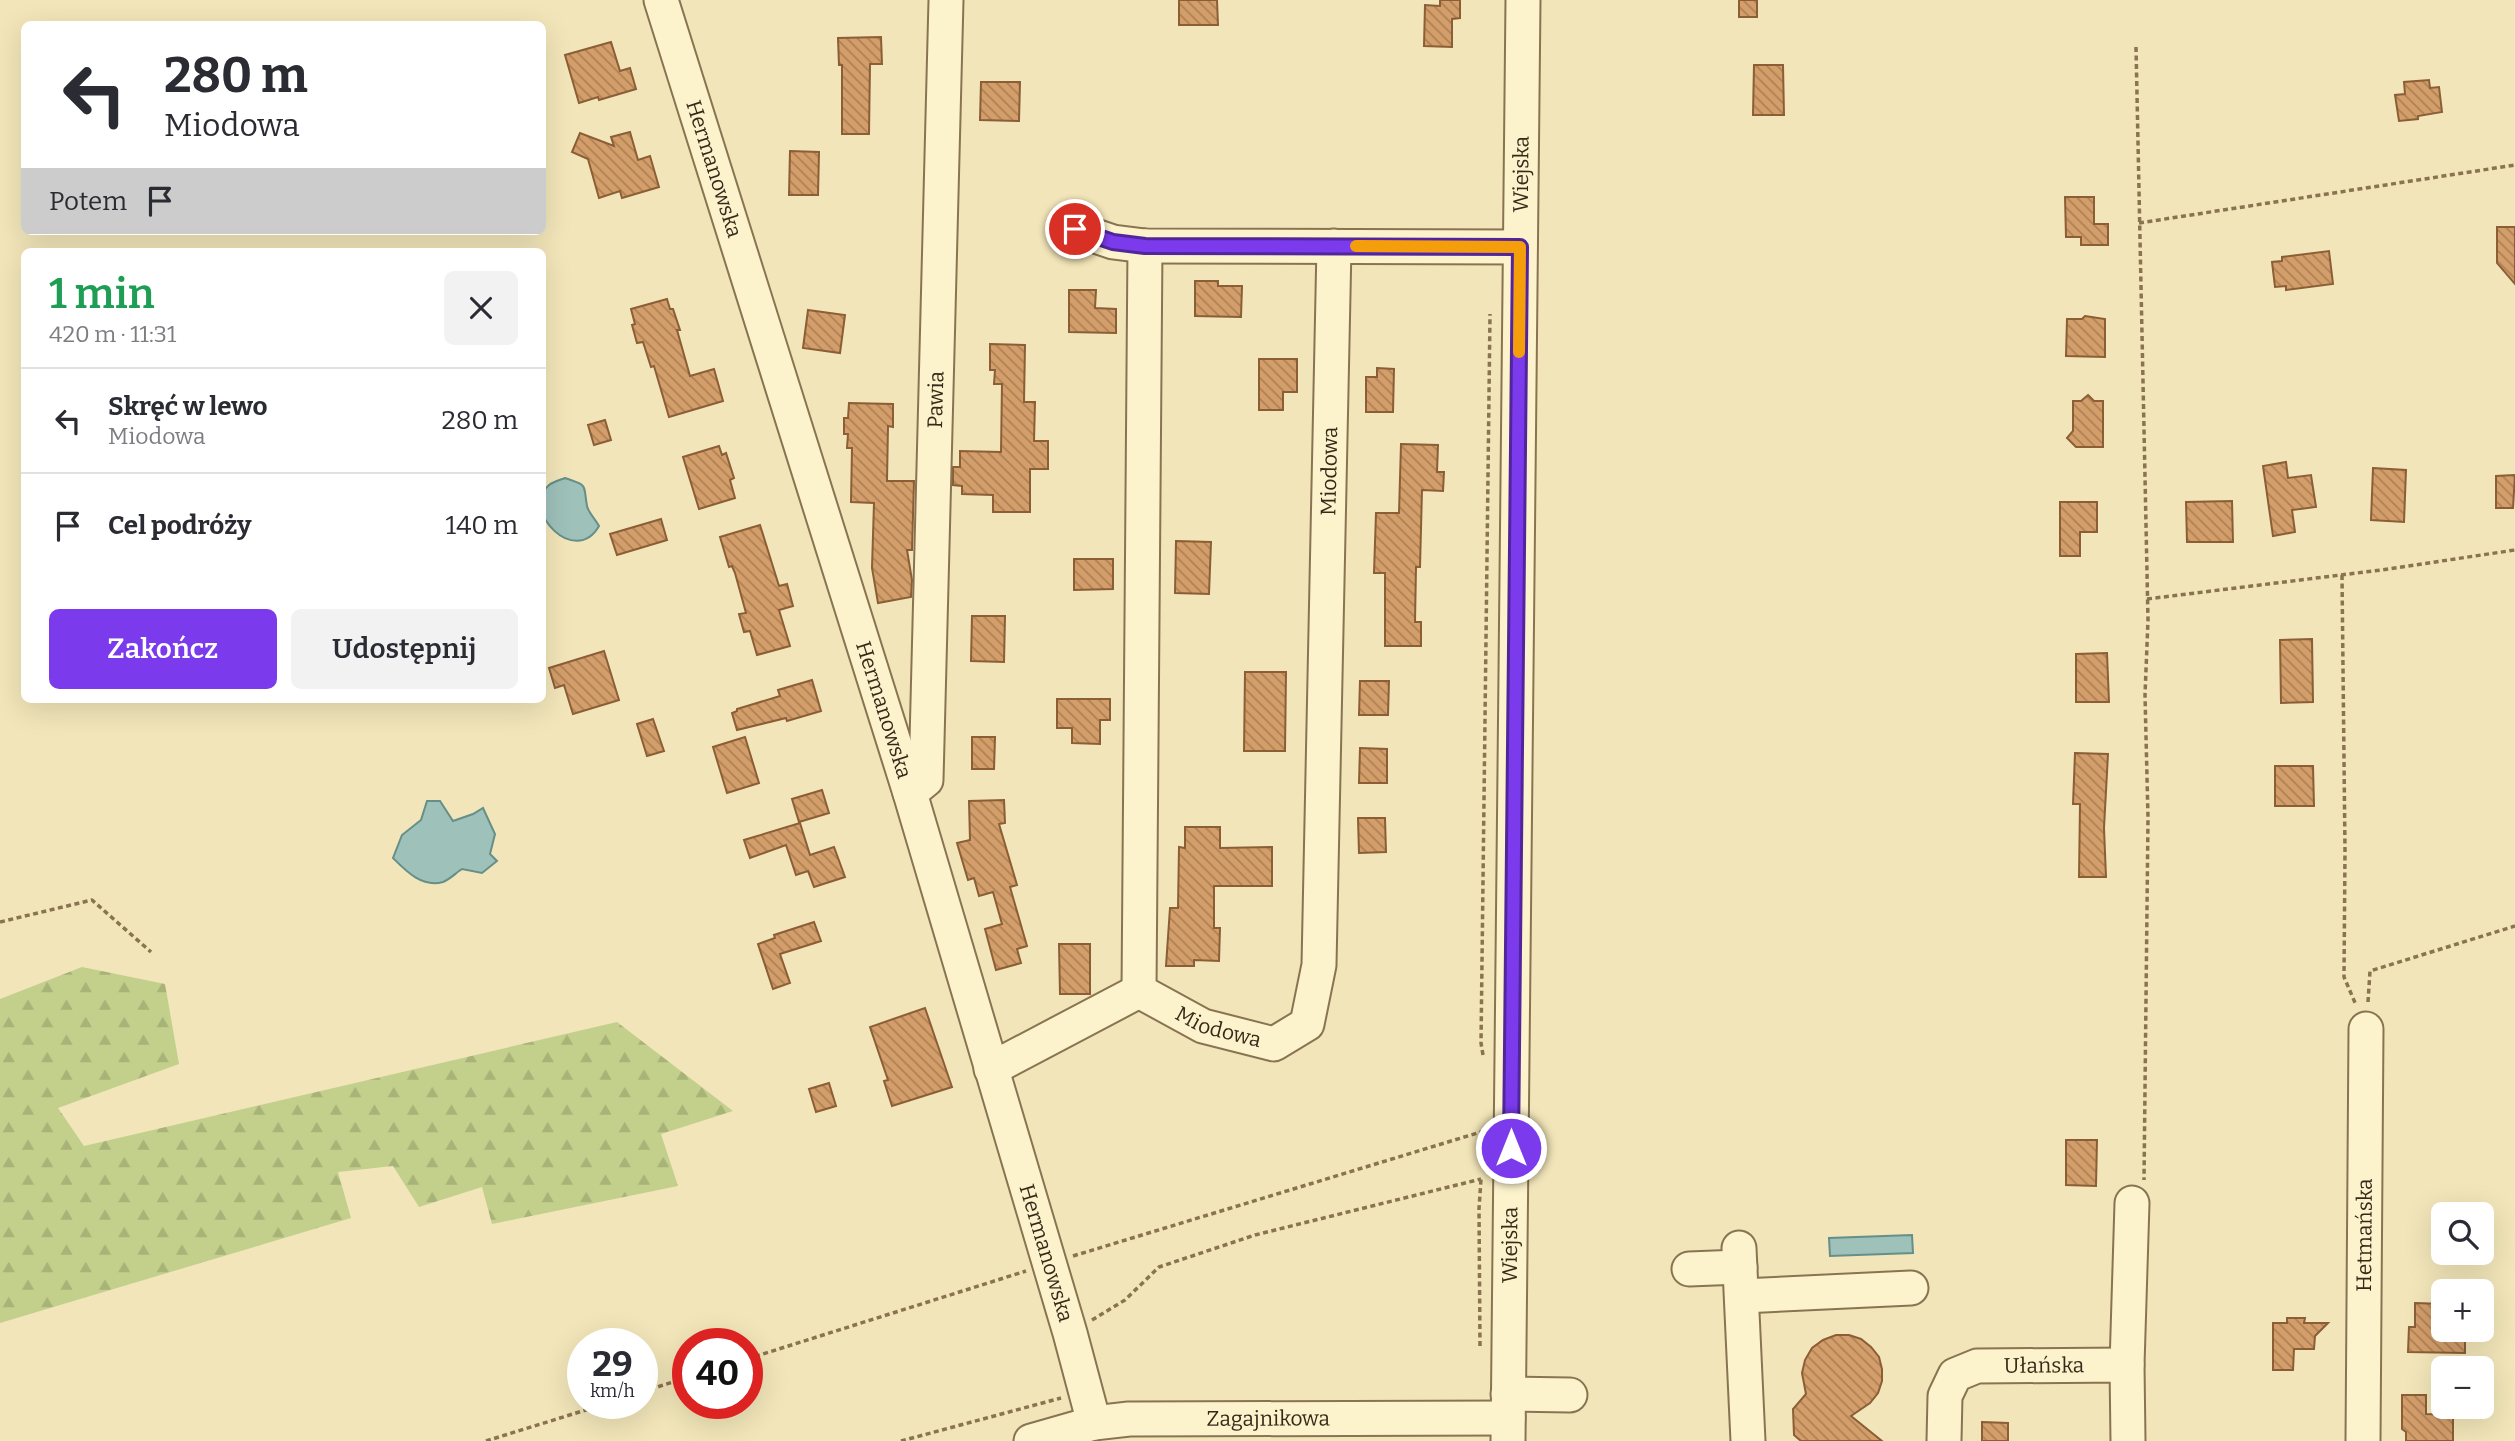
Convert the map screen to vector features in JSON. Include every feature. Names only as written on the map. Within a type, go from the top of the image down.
[{"type":"street","name":"Hermanowska","points":[[662,0],[910,793],[1094,1423]]},
{"type":"street","name":"Pawia","points":[[910,793],[926,780],[946,0]]},
{"type":"street","name":"Wiejska","points":[[1508,1418],[1523,0]]},
{"type":"street","points":[[1075,229],[1113,242],[1145,246],[1520,247]]},
{"type":"street","points":[[991,1069],[1139,991],[1145,246]]},
{"type":"street","name":"Miodowa","points":[[1139,991],[1203,1026],[1274,1044],[1307,1024],[1319,965],[1334,246]]},
{"type":"street","name":"Hetmańska","points":[[2364,1441],[2366,1029]]},
{"type":"street","points":[[2128,1441],[2127,1365],[2138,1198]]},
{"type":"street","points":[[1689,1269],[1740,1270],[1911,1288]]},
{"type":"street","points":[[1740,1270],[1748,1441]]},
{"type":"street","name":"Ułańska","points":[[1944,1441],[1945,1396],[1955,1375],[1977,1366],[2127,1365]]},
{"type":"street","name":"Zagajnikowa","points":[[1031,1441],[1094,1423],[1129,1419],[1508,1418],[1570,1395]]},
{"type":"path","points":[[2136,47],[2147,599],[2145,695],[2148,818],[2138,1198]]},
{"type":"path","points":[[2139,223],[2515,165]]},
{"type":"path","points":[[2147,599],[2515,550]]},
{"type":"path","points":[[2342,575],[2344,977],[2366,1029]]},
{"type":"path","points":[[0,922],[92,900],[151,952]]},
{"type":"path","points":[[2366,1029],[2370,971],[2515,926]]},
{"type":"path","points":[[763,1354],[1489,1130]]},
{"type":"path","points":[[1069,1333],[1125,1300],[1159,1267],[1255,1235],[1481,1179]]},
{"type":"path","points":[[901,1441],[1085,1391]]},
{"type":"path","points":[[486,1441],[567,1416]]},
{"type":"green space","points":[[82,967],[165,984],[179,1064],[58,1108],[84,1146],[617,1022],[733,1111],[661,1134],[678,1186],[492,1224],[482,1187],[419,1207],[393,1166],[338,1172],[351,1218],[0,1323],[0,999]]},
{"type":"water","points":[[565,478],[584,487],[588,508],[599,526],[589,537],[577,541],[565,538],[554,531],[546,520],[546,490]]},
{"type":"water","points":[[427,801],[440,801],[453,821],[483,808],[495,834],[490,854],[497,861],[482,873],[462,869],[445,881],[435,883],[421,880],[403,868],[393,858],[402,835],[421,820]]},
{"type":"water","points":[[1912,1235],[1913,1253],[1830,1256],[1829,1238]]},
{"type":"building","points":[[1179,0],[1217,0],[1218,25],[1179,25]]},
{"type":"building","points":[[1440,0],[1460,0],[1460,18],[1452,19],[1452,47],[1424,46],[1425,5],[1440,6]]},
{"type":"building","points":[[1739,0],[1757,0],[1757,17],[1739,17]]},
{"type":"building","points":[[881,37],[882,64],[870,64],[869,134],[842,134],[842,65],[839,65],[838,38]]},
{"type":"building","points":[[611,42],[620,71],[630,68],[636,89],[579,103],[565,55]]},
{"type":"building","points":[[1754,65],[1783,65],[1784,115],[1753,115]]},
{"type":"building","points":[[2429,80],[2430,88],[2439,87],[2442,112],[2399,121],[2395,95],[2405,94],[2404,82]]},
{"type":"building","points":[[981,82],[1020,82],[1019,121],[980,120]]},
{"type":"building","points":[[630,132],[638,160],[650,156],[659,187],[622,198],[620,191],[599,198],[588,159],[572,152],[580,133],[614,146],[611,137]]},
{"type":"building","points":[[790,151],[819,152],[818,195],[789,195]]},
{"type":"building","points":[[2065,197],[2094,197],[2094,224],[2108,224],[2108,245],[2081,245],[2081,237],[2066,237]]},
{"type":"building","points":[[2497,227],[2515,227],[2515,284],[2497,263]]},
{"type":"building","points":[[2329,251],[2333,284],[2286,290],[2286,286],[2275,287],[2272,262],[2282,261],[2282,257]]},
{"type":"building","points":[[1195,281],[1218,281],[1218,286],[1242,286],[1241,317],[1195,316]]},
{"type":"building","points":[[1069,290],[1096,290],[1095,308],[1116,309],[1116,333],[1069,332]]},
{"type":"building","points":[[667,299],[680,330],[677,330],[690,376],[714,369],[723,401],[669,417],[654,366],[651,367],[643,342],[637,343],[631,309]]},
{"type":"building","points":[[808,310],[845,315],[840,353],[803,348]]},
{"type":"building","points":[[2085,316],[2105,319],[2105,357],[2066,356],[2067,319],[2082,319]]},
{"type":"building","points":[[990,344],[1025,345],[1024,402],[1035,402],[1034,441],[1048,441],[1048,469],[1030,469],[1030,512],[993,512],[993,495],[962,494],[962,486],[953,485],[953,467],[960,467],[960,451],[1001,452],[1002,384],[994,384],[995,370],[990,370]]},
{"type":"building","points":[[1259,359],[1297,359],[1297,392],[1283,392],[1283,410],[1259,410]]},
{"type":"building","points":[[1377,368],[1394,369],[1393,412],[1366,412],[1366,377],[1377,377]]},
{"type":"building","points":[[2088,395],[2094,401],[2103,401],[2103,447],[2076,447],[2067,438],[2073,431],[2073,401],[2081,401]]},
{"type":"building","points":[[849,403],[893,404],[893,427],[888,426],[887,481],[914,481],[912,550],[907,550],[912,580],[911,597],[878,603],[872,568],[874,503],[851,502],[852,448],[847,448],[848,434],[844,434],[844,418],[848,418]]},
{"type":"building","points":[[605,420],[611,440],[594,445],[588,425]]},
{"type":"building","points":[[1401,444],[1438,445],[1437,472],[1444,472],[1443,491],[1422,490],[1415,622],[1421,622],[1421,646],[1385,646],[1385,573],[1374,573],[1376,513],[1399,513]]},
{"type":"building","points":[[719,446],[722,455],[726,453],[734,478],[730,480],[735,498],[699,509],[683,457]]},
{"type":"building","points":[[2286,462],[2288,478],[2311,475],[2316,507],[2292,510],[2295,532],[2273,536],[2263,466]]},
{"type":"building","points":[[2373,468],[2406,470],[2404,522],[2371,520]]},
{"type":"building","points":[[2515,475],[2513,508],[2496,508],[2496,476]]},
{"type":"building","points":[[2232,501],[2233,542],[2187,542],[2186,502]]},
{"type":"building","points":[[2060,502],[2097,502],[2097,532],[2080,532],[2080,556],[2060,556]]},
{"type":"building","points":[[661,519],[667,540],[617,555],[610,534]]},
{"type":"building","points":[[760,525],[779,586],[787,584],[793,606],[779,610],[790,646],[757,655],[750,631],[744,632],[739,614],[746,613],[735,573],[732,566],[729,567],[720,537]]},
{"type":"building","points":[[1176,541],[1211,542],[1209,594],[1175,593]]},
{"type":"building","points":[[1074,559],[1113,559],[1113,589],[1074,590]]},
{"type":"building","points":[[972,616],[1005,616],[1004,662],[971,661]]},
{"type":"building","points":[[2312,639],[2313,702],[2281,703],[2280,640]]},
{"type":"building","points":[[604,651],[619,700],[573,714],[564,685],[555,688],[549,668]]},
{"type":"building","points":[[2107,653],[2109,702],[2076,702],[2076,654]]},
{"type":"building","points":[[1245,672],[1286,672],[1285,751],[1244,751]]},
{"type":"building","points":[[812,680],[821,711],[787,721],[786,718],[737,730],[732,713],[737,709],[780,696],[778,690]]},
{"type":"building","points":[[1360,681],[1389,681],[1388,715],[1359,715]]},
{"type":"building","points":[[1057,699],[1110,699],[1110,720],[1100,720],[1100,744],[1072,743],[1072,728],[1057,728]]},
{"type":"building","points":[[653,719],[664,751],[647,756],[637,724]]},
{"type":"building","points":[[745,737],[759,783],[727,793],[713,747]]},
{"type":"building","points":[[972,737],[995,737],[994,769],[972,769]]},
{"type":"building","points":[[1360,748],[1387,749],[1387,783],[1359,783]]},
{"type":"building","points":[[2075,753],[2108,754],[2104,828],[2106,877],[2079,877],[2080,804],[2073,804]]},
{"type":"building","points":[[2275,766],[2313,766],[2314,806],[2275,806]]},
{"type":"building","points":[[822,790],[829,813],[799,822],[792,799]]},
{"type":"building","points":[[1004,800],[1005,823],[999,824],[1017,885],[1010,887],[1027,946],[1017,949],[1021,963],[996,970],[985,929],[1002,924],[993,892],[979,896],[974,878],[968,880],[957,843],[970,840],[969,801]]},
{"type":"building","points":[[1358,818],[1385,818],[1386,852],[1359,853]]},
{"type":"building","points":[[800,823],[810,855],[834,847],[845,877],[814,887],[808,871],[796,875],[786,845],[750,858],[744,840]]},
{"type":"building","points":[[1185,827],[1220,827],[1220,848],[1272,847],[1272,886],[1214,886],[1214,928],[1220,928],[1219,961],[1194,960],[1194,966],[1166,966],[1170,908],[1178,908],[1179,847],[1185,848]]},
{"type":"building","points":[[814,922],[821,941],[780,954],[790,983],[773,989],[758,944],[775,938],[774,935]]},
{"type":"building","points":[[1059,944],[1090,944],[1090,994],[1060,994]]},
{"type":"building","points":[[925,1008],[952,1087],[892,1106],[884,1081],[888,1080],[870,1027]]},
{"type":"building","points":[[829,1083],[836,1106],[816,1112],[809,1089]]},
{"type":"building","points":[[2066,1140],[2097,1140],[2096,1186],[2066,1185]]},
{"type":"building","points":[[2415,1303],[2431,1304],[2431,1342],[2465,1342],[2465,1353],[2408,1352],[2409,1327],[2415,1327]]},
{"type":"building","points":[[2287,1318],[2305,1318],[2304,1323],[2328,1323],[2315,1336],[2314,1349],[2294,1349],[2293,1370],[2273,1370],[2273,1323],[2287,1323]]},
{"type":"building","points":[[1836,1335],[1861,1339],[1879,1357],[1882,1381],[1878,1393],[1870,1403],[1851,1416],[1882,1441],[1801,1441],[1794,1435],[1793,1409],[1806,1394],[1802,1373],[1805,1360],[1812,1348]]},
{"type":"building","points":[[2402,1395],[2426,1395],[2426,1414],[2431,1414],[2431,1419],[2453,1419],[2453,1441],[2406,1441],[2406,1432],[2402,1429]]},
{"type":"building","points":[[1982,1422],[2008,1423],[2008,1441],[1982,1441]]},
{"type":"slow traffic","points":[[1356,246],[1520,247],[1519,352]]},
{"type":"route","points":[[1075,229],[1113,242],[1145,246],[1520,247],[1511,1148]]}]
